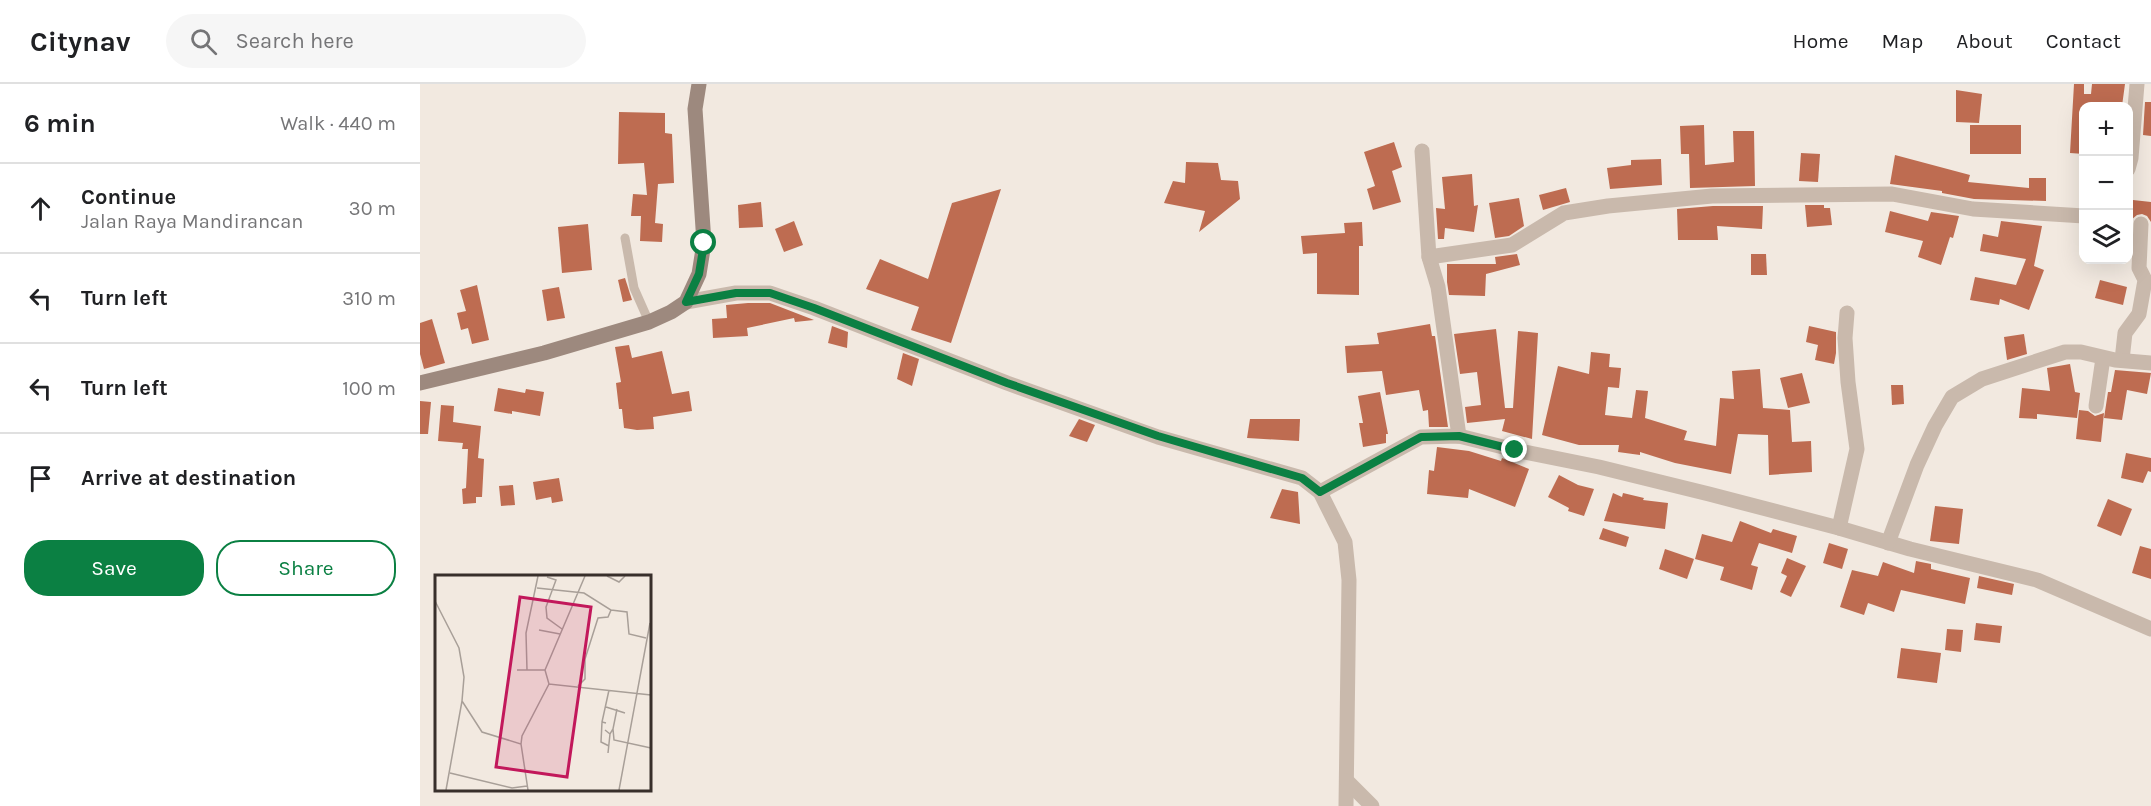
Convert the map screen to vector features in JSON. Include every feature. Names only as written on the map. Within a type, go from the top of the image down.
[{"type":"street","points":[[686,302],[699,274],[704,243],[695,109],[699,84]]},
{"type":"street","points":[[2131,156],[2137,84]]},
{"type":"street","points":[[1422,151],[1429,256],[1438,287],[1459,436]]},
{"type":"street","points":[[1429,256],[1512,245],[1564,213],[1608,206],[1712,196],[1892,194],[1973,209],[2079,216]]},
{"type":"street","points":[[2122,360],[2125,333],[2139,314],[2145,280],[2139,268],[2140,225]]},
{"type":"street","points":[[420,383],[544,353],[649,322],[686,302],[736,293],[770,293],[1007,383],[1158,436],[1302,478],[1320,492],[1345,542],[1349,580],[1346,806]]},
{"type":"street","points":[[1839,528],[1857,449],[1848,382],[1845,338],[1847,313]]},
{"type":"street","points":[[1888,543],[1917,465],[1935,426],[1952,397],[1982,379],[2065,352],[2081,352],[2103,358],[2151,363]]},
{"type":"street","points":[[2096,406],[2103,358]]},
{"type":"street","points":[[1320,492],[1421,437],[1459,436],[1599,467],[2037,580],[2151,629]]},
{"type":"street","points":[[1347,781],[1372,806]]},
{"type":"lane","points":[[626,238],[634,288],[649,322]]},
{"type":"building","points":[[2074,84],[2084,84],[2084,94],[2091,94],[2092,84],[2125,84],[2123,102],[2079,102],[2079,154],[2070,153]]},
{"type":"building","points":[[1956,90],[1982,94],[1979,123],[1956,122]]},
{"type":"building","points":[[2145,102],[2151,102],[2151,136],[2143,135]]},
{"type":"building","points":[[619,112],[665,113],[665,133],[672,134],[674,183],[658,184],[655,223],[663,224],[662,242],[640,241],[641,216],[631,216],[633,194],[647,195],[644,163],[618,164]]},
{"type":"building","points":[[1704,125],[1705,165],[1734,162],[1733,131],[1754,131],[1755,186],[1690,188],[1689,154],[1681,154],[1680,126]]},
{"type":"building","points":[[1970,125],[2021,125],[2021,154],[1970,154]]},
{"type":"building","points":[[1394,142],[1402,167],[1392,171],[1401,202],[1373,210],[1367,189],[1375,186],[1364,152]]},
{"type":"building","points":[[1801,153],[1820,154],[1818,182],[1799,181]]},
{"type":"building","points":[[1895,155],[1970,175],[1968,182],[2029,188],[2029,178],[2046,178],[2046,201],[1974,199],[1942,193],[1942,191],[1890,184]]},
{"type":"building","points":[[1661,159],[1662,185],[1610,189],[1607,168],[1631,165],[1631,160]]},
{"type":"building","points":[[1186,162],[1218,163],[1221,180],[1238,181],[1240,199],[1199,232],[1205,211],[1164,203],[1173,181],[1185,183]]},
{"type":"building","points":[[1472,174],[1474,206],[1478,205],[1474,232],[1445,228],[1444,239],[1438,239],[1436,208],[1445,209],[1442,177]]},
{"type":"building","points":[[1566,188],[1570,202],[1543,210],[1539,195]]},
{"type":"building","points":[[1001,189],[951,343],[911,330],[919,307],[866,289],[880,259],[928,279],[952,203]]},
{"type":"building","points":[[1519,198],[1524,226],[1509,236],[1495,238],[1489,203]]},
{"type":"building","points":[[2133,200],[2151,202],[2151,222],[2147,216],[2137,215],[2133,218]]},
{"type":"building","points":[[761,202],[763,227],[739,228],[738,205]]},
{"type":"building","points":[[1805,205],[1824,205],[1824,208],[1830,208],[1832,225],[1807,227]]},
{"type":"building","points":[[1763,206],[1762,229],[1717,226],[1718,240],[1678,240],[1677,209]]},
{"type":"building","points":[[1890,211],[1928,221],[1931,212],[1959,216],[1953,238],[1950,237],[1941,265],[1918,257],[1923,241],[1885,232]]},
{"type":"building","points":[[794,221],[803,245],[784,252],[775,229]]},
{"type":"building","points":[[2001,221],[2042,226],[2034,266],[2044,270],[2029,310],[2000,299],[1999,305],[1970,300],[1975,277],[2016,285],[2026,259],[1980,251],[1983,234],[1998,237]]},
{"type":"building","points":[[1362,222],[1363,246],[1359,246],[1359,295],[1317,294],[1317,253],[1303,254],[1301,236],[1345,233],[1344,223]]},
{"type":"building","points":[[588,224],[592,270],[562,273],[558,227]]},
{"type":"building","points":[[1517,254],[1520,265],[1486,274],[1485,296],[1449,295],[1447,264],[1496,264],[1495,257]]},
{"type":"building","points":[[1751,254],[1766,254],[1767,275],[1751,275]]},
{"type":"building","points":[[625,278],[632,300],[623,302],[618,280]]},
{"type":"building","points":[[2100,280],[2127,287],[2123,305],[2095,298]]},
{"type":"building","points":[[477,285],[489,340],[472,344],[468,328],[461,330],[457,313],[466,311],[460,290]]},
{"type":"building","points":[[559,287],[565,318],[547,321],[542,290]]},
{"type":"building","points":[[770,303],[814,320],[795,322],[794,318],[747,328],[748,336],[713,338],[712,319],[727,318],[726,305]]},
{"type":"building","points":[[432,319],[445,363],[424,369],[420,354],[420,323]]},
{"type":"building","points":[[1430,324],[1432,336],[1435,336],[1448,427],[1429,427],[1428,410],[1423,411],[1419,390],[1386,395],[1382,371],[1347,373],[1345,346],[1379,344],[1377,333]]},
{"type":"building","points":[[832,326],[848,332],[847,348],[828,343]]},
{"type":"building","points":[[1809,326],[1836,332],[1834,364],[1815,360],[1818,345],[1806,342]]},
{"type":"building","points":[[1496,329],[1505,408],[1513,408],[1518,331],[1538,333],[1532,439],[1502,431],[1505,419],[1467,423],[1465,407],[1481,405],[1477,372],[1460,374],[1454,334]]},
{"type":"building","points":[[2024,334],[2027,354],[2007,360],[2004,337]]},
{"type":"building","points":[[629,345],[632,358],[662,351],[672,394],[689,391],[692,411],[653,417],[654,429],[624,428],[616,383],[621,382],[615,347]]},
{"type":"building","points":[[1591,352],[1610,354],[1609,367],[1621,368],[1619,388],[1608,387],[1605,415],[1632,418],[1636,390],[1648,391],[1645,418],[1687,431],[1684,440],[1716,446],[1720,398],[1734,399],[1732,371],[1760,369],[1763,408],[1790,410],[1792,442],[1811,441],[1812,472],[1769,475],[1768,435],[1738,434],[1731,474],[1675,463],[1640,452],[1640,455],[1618,452],[1619,445],[1579,445],[1542,435],[1558,366],[1589,374]]},
{"type":"building","points":[[903,353],[919,359],[912,386],[897,379]]},
{"type":"building","points":[[2070,364],[2075,392],[2080,393],[2077,418],[2037,414],[2037,419],[2019,418],[2022,388],[2050,391],[2047,368]]},
{"type":"building","points":[[2115,370],[2151,373],[2147,394],[2127,390],[2122,420],[2104,418],[2108,392],[2111,392]]},
{"type":"building","points":[[1802,373],[1810,403],[1788,408],[1780,378]]},
{"type":"building","points":[[1891,385],[1903,385],[1904,404],[1892,405]]},
{"type":"building","points":[[498,388],[525,393],[526,389],[544,392],[540,416],[512,411],[512,414],[494,411]]},
{"type":"building","points":[[1380,392],[1388,434],[1386,434],[1386,443],[1363,447],[1359,423],[1363,423],[1358,396]]},
{"type":"building","points":[[420,401],[431,402],[428,434],[420,434]]},
{"type":"building","points":[[441,405],[454,406],[453,422],[481,426],[478,458],[484,459],[482,497],[476,497],[476,503],[463,504],[462,489],[466,488],[468,449],[462,449],[463,443],[438,441]]},
{"type":"building","points":[[2079,410],[2088,411],[2095,416],[2104,413],[2101,442],[2076,439]]},
{"type":"building","points":[[1079,419],[1095,425],[1087,442],[1069,436]]},
{"type":"building","points":[[1250,419],[1300,419],[1299,441],[1247,438]]},
{"type":"building","points":[[1437,447],[1469,451],[1501,461],[1502,458],[1529,469],[1515,507],[1469,489],[1468,498],[1427,494],[1429,470],[1434,471]]},
{"type":"building","points":[[2126,453],[2151,458],[2151,472],[2148,471],[2143,483],[2121,478]]},
{"type":"building","points":[[1559,475],[1578,485],[1594,489],[1584,516],[1568,511],[1569,508],[1548,497]]},
{"type":"building","points":[[559,478],[563,501],[552,503],[551,497],[536,500],[533,482]]},
{"type":"building","points":[[513,485],[515,505],[501,506],[499,486]]},
{"type":"building","points":[[1282,489],[1298,492],[1300,524],[1270,518]]},
{"type":"building","points":[[1613,493],[1622,497],[1623,493],[1644,498],[1643,500],[1668,503],[1665,529],[1604,521]]},
{"type":"building","points":[[2108,499],[2132,509],[2121,536],[2097,526]]},
{"type":"building","points":[[1935,506],[1963,509],[1959,544],[1930,541]]},
{"type":"building","points":[[1740,521],[1771,533],[1773,529],[1797,536],[1792,553],[1759,543],[1751,565],[1758,567],[1752,590],[1720,580],[1724,567],[1695,559],[1702,534],[1732,542]]},
{"type":"building","points":[[1603,528],[1629,537],[1626,547],[1599,539]]},
{"type":"building","points":[[1829,543],[1848,549],[1842,569],[1823,563]]},
{"type":"building","points":[[2140,546],[2151,549],[2151,579],[2132,573]]},
{"type":"building","points":[[1665,549],[1694,559],[1687,579],[1659,569]]},
{"type":"building","points":[[1787,558],[1806,566],[1791,597],[1780,592],[1787,576],[1781,573]]},
{"type":"building","points":[[1916,561],[1931,564],[1931,569],[1970,578],[1965,604],[1901,590],[1894,612],[1868,603],[1864,615],[1840,607],[1852,570],[1878,576],[1883,562],[1914,573]]},
{"type":"building","points":[[1979,576],[2014,584],[2012,595],[1977,588]]},
{"type":"building","points":[[1976,623],[2002,626],[2000,643],[1974,640]]},
{"type":"building","points":[[1947,629],[1963,630],[1961,652],[1945,650]]},
{"type":"building","points":[[1901,648],[1941,653],[1937,683],[1897,678]]},
{"type":"route","points":[[704,243],[699,274],[686,302],[736,293],[770,293],[1007,383],[1158,436],[1302,478],[1320,492],[1421,437],[1459,436],[1515,450]]}]
